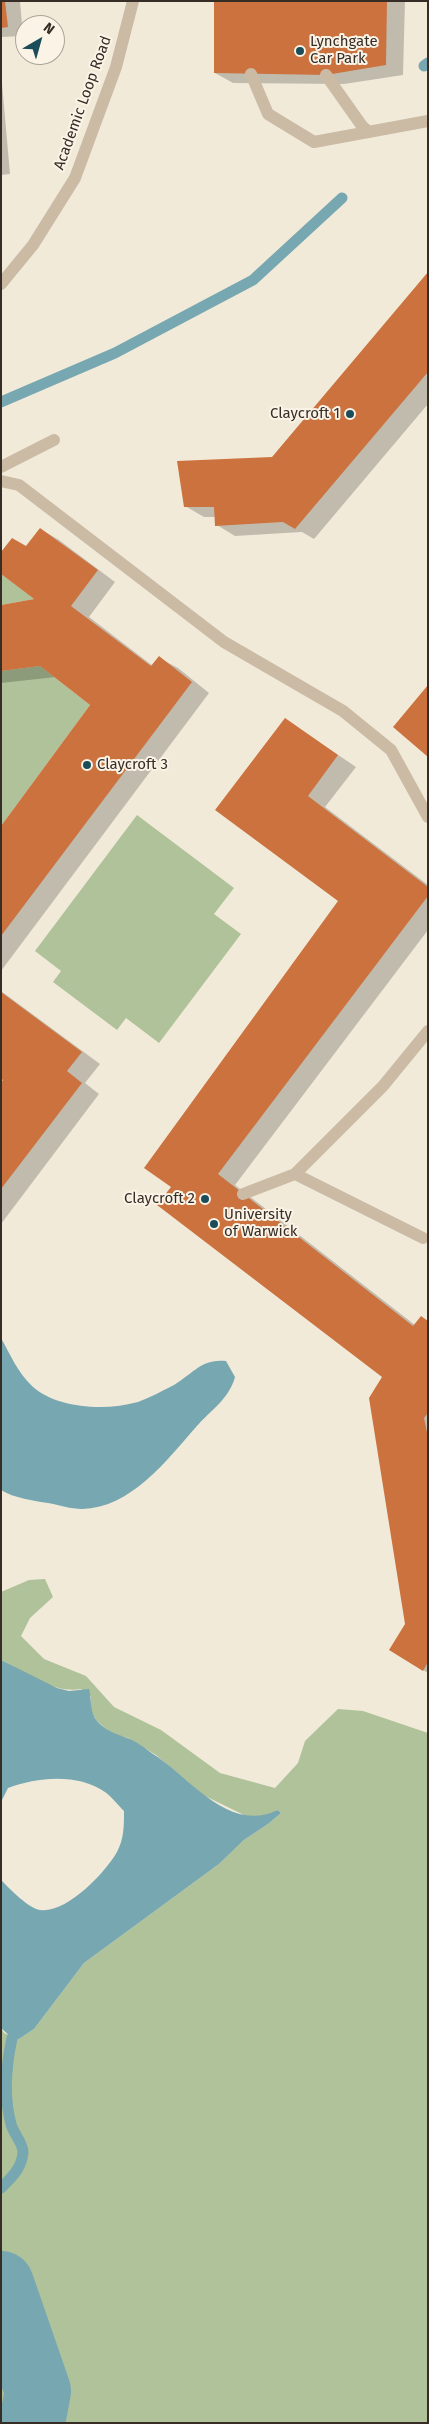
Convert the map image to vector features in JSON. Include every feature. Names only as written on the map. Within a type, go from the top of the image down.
[{"type":"street","name":"Academic Loop Road","points":[[1,284],[33,245],[75,178],[116,67],[134,1]]},
{"type":"street","points":[[251,74],[268,114],[314,142],[428,121]]},
{"type":"street","points":[[326,75],[362,126],[369,132]]},
{"type":"street","points":[[1,467],[54,440]]},
{"type":"street","points":[[1,481],[19,485],[224,642],[343,711],[391,750],[428,817]]},
{"type":"street","points":[[243,1194],[295,1174],[383,1086],[428,1030]]},
{"type":"street","points":[[295,1174],[423,1238]]},
{"type":"green space","points":[[1,574],[34,599],[1,605]]},
{"type":"green space","points":[[40,666],[90,705],[1,826],[1,671]]},
{"type":"green space","points":[[137,815],[234,888],[214,914],[241,934],[159,1043],[126,1018],[117,1030],[53,982],[61,971],[35,951]]},
{"type":"green space","points":[[45,1579],[53,1597],[30,1618],[21,1636],[44,1659],[86,1676],[114,1707],[161,1730],[220,1773],[275,1788],[298,1763],[305,1741],[338,1709],[363,1711],[428,1733],[428,2423],[1,2423],[1,2028],[4,2033],[19,2039],[34,2029],[84,1963],[219,1864],[244,1840],[281,1813],[278,1810],[265,1817],[250,1818],[203,1795],[156,1755],[128,1738],[112,1734],[97,1721],[90,1710],[91,1697],[81,1689],[71,1690],[50,1685],[29,1676],[1,1660],[1,1592],[29,1580]]},
{"type":"water","points":[[1,1338],[18,1369],[32,1386],[42,1394],[68,1404],[111,1407],[138,1402],[172,1386],[197,1368],[210,1362],[226,1361],[235,1377],[228,1392],[219,1404],[146,1480],[132,1491],[100,1507],[74,1508],[24,1499],[1,1490]]},
{"type":"water","points":[[1,1660],[57,1688],[69,1691],[89,1689],[94,1717],[100,1724],[111,1732],[140,1745],[167,1764],[211,1800],[226,1809],[243,1815],[260,1815],[278,1810],[281,1813],[244,1840],[219,1864],[84,1963],[34,2029],[19,2039],[12,2038],[1,2028],[1,1880],[19,1898],[35,1909],[50,1910],[61,1906],[73,1899],[94,1881],[117,1852],[124,1827],[124,1811],[105,1792],[94,1786],[70,1779],[44,1779],[19,1784],[8,1788],[1,1802]]},
{"type":"building","points":[[1,1],[5,1],[8,27],[1,28]]},
{"type":"building","name":"Lynchgate Car Park","points":[[214,1],[387,1],[386,65],[326,75],[214,73]]},
{"type":"building","name":"Claycroft 1","points":[[428,272],[428,372],[295,529],[283,522],[215,526],[214,507],[184,507],[177,461],[272,457]]},
{"type":"building","name":"Claycroft 3","points":[[40,528],[98,570],[71,606],[151,666],[159,656],[192,682],[1,936],[1,826],[90,705],[40,666],[1,671],[1,605],[34,599],[1,574],[1,552],[12,538],[26,546]]},
{"type":"building","points":[[428,685],[428,757],[393,727]]},
{"type":"building","name":"Claycroft 2","points":[[285,718],[338,755],[308,796],[428,887],[428,896],[218,1174],[413,1326],[421,1316],[428,1321],[428,1413],[424,1418],[428,1437],[428,1662],[423,1671],[389,1650],[405,1624],[369,1398],[382,1377],[157,1205],[171,1187],[144,1168],[338,901],[215,810]]},
{"type":"building","points":[[1,992],[82,1052],[67,1071],[82,1083],[1,1189],[1,1082],[3,1080],[1,1079]]},
{"type":"waterway","points":[[424,66],[428,63]]},
{"type":"waterway","points":[[1,402],[115,353],[253,280],[342,198]]},
{"type":"waterway","points":[[1,2188],[18,2168],[23,2152],[8,2113],[7,2070],[12,2038]]},
{"type":"waterway","points":[[1,2284],[38,2391],[32,2423]]},
{"type":"place","name":"Lynchgate Car Park","points":[[300,51]]},
{"type":"place","name":"Claycroft 1","points":[[350,414]]},
{"type":"place","name":"Claycroft 3","points":[[87,765]]},
{"type":"place","name":"Claycroft 2","points":[[205,1199]]},
{"type":"place","name":"University of Warwick","points":[[214,1224]]}]
